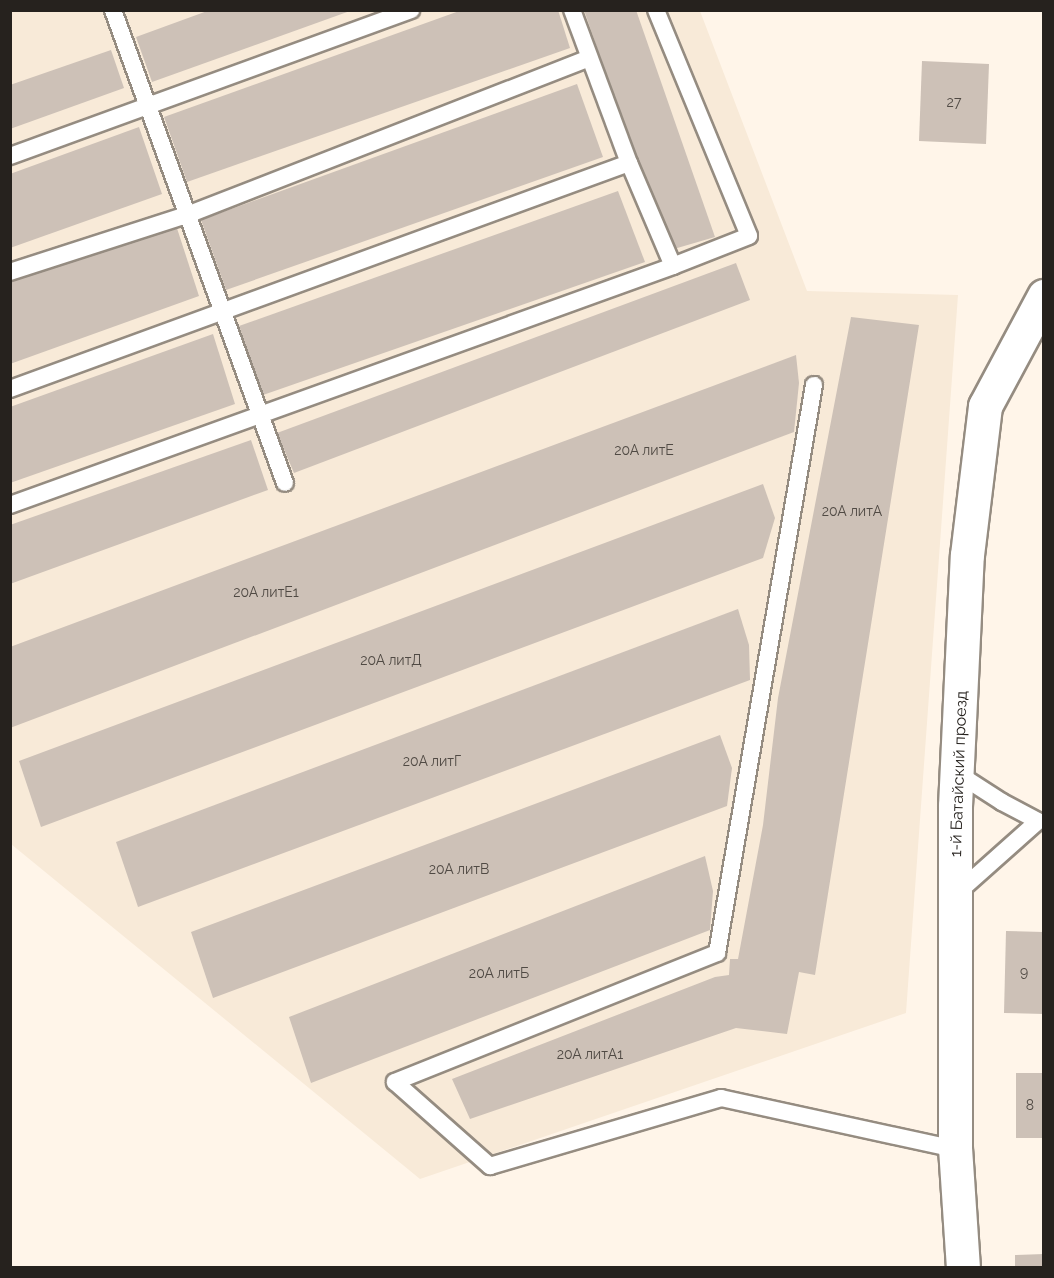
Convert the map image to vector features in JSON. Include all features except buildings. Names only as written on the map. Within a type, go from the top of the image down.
[{"type":"street","name":"1-й Батайский проезд","points":[[963,1268],[955,1149],[955,895],[957,773],[967,555],[985,406],[1044,296]]},
{"type":"lane","points":[[113,10],[285,483]]},
{"type":"lane","points":[[10,156],[411,10]]},
{"type":"lane","points":[[572,10],[629,163],[673,266]]},
{"type":"lane","points":[[10,505],[673,266],[749,236],[656,10]]},
{"type":"lane","points":[[10,272],[187,214],[590,58]]},
{"type":"lane","points":[[10,389],[629,163]]},
{"type":"lane","points":[[814,385],[717,953],[395,1082],[490,1166],[721,1098],[955,1149]]},
{"type":"lane","points":[[955,895],[1038,821],[1002,802],[957,773]]},
{"type":"shaded area","points":[[11,11],[700,11],[807,291],[958,295],[906,1013],[420,1179],[11,844]]}]
